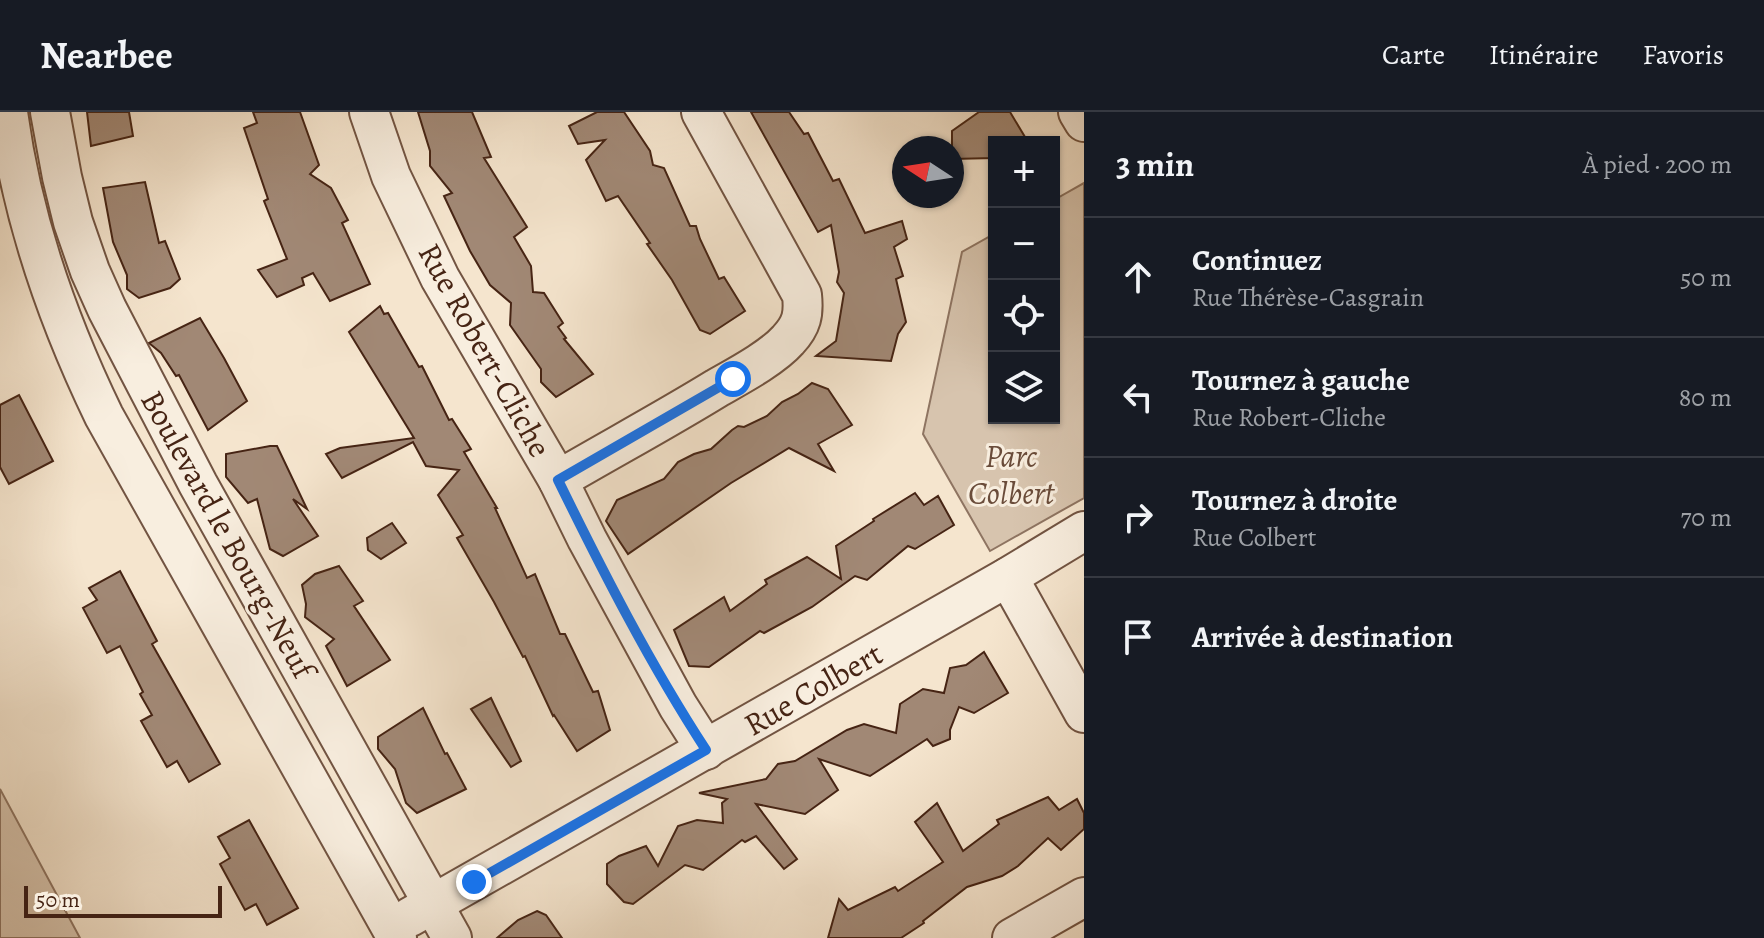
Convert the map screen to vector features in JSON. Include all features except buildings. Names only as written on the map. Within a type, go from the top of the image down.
[{"type":"street","name":"Boulevard le Bourg-Neuf","points":[[8,112],[19,181],[37,251],[62,322],[94,394],[387,935]]},
{"type":"street","name":"Boulevard le Bourg-Neuf","points":[[50,112],[73,222],[107,309],[198,484],[452,938]]},
{"type":"street","name":"Rue Robert-Cliche","points":[[369,112],[391,176],[440,278],[558,480],[670,692],[706,750]]},
{"type":"street","points":[[558,480],[733,379],[779,349],[798,326],[803,312],[802,295],[701,112]]},
{"type":"street","points":[[1078,112],[1084,122]]},
{"type":"street","name":"Rue Colbert","points":[[387,935],[433,903],[706,750],[1084,531]]},
{"type":"street","points":[[1008,577],[1084,713]]},
{"type":"street","points":[[1012,938],[1084,897]]},
{"type":"green space","name":"Parc Colbert","points":[[1084,183],[1084,498],[990,551],[923,434],[962,252],[988,237],[988,424],[1060,424],[1060,197]]},
{"type":"green space","points":[[0,789],[80,938],[0,938]]},
{"type":"route","points":[[474,882],[706,750],[678,706],[558,480],[733,379]]}]
